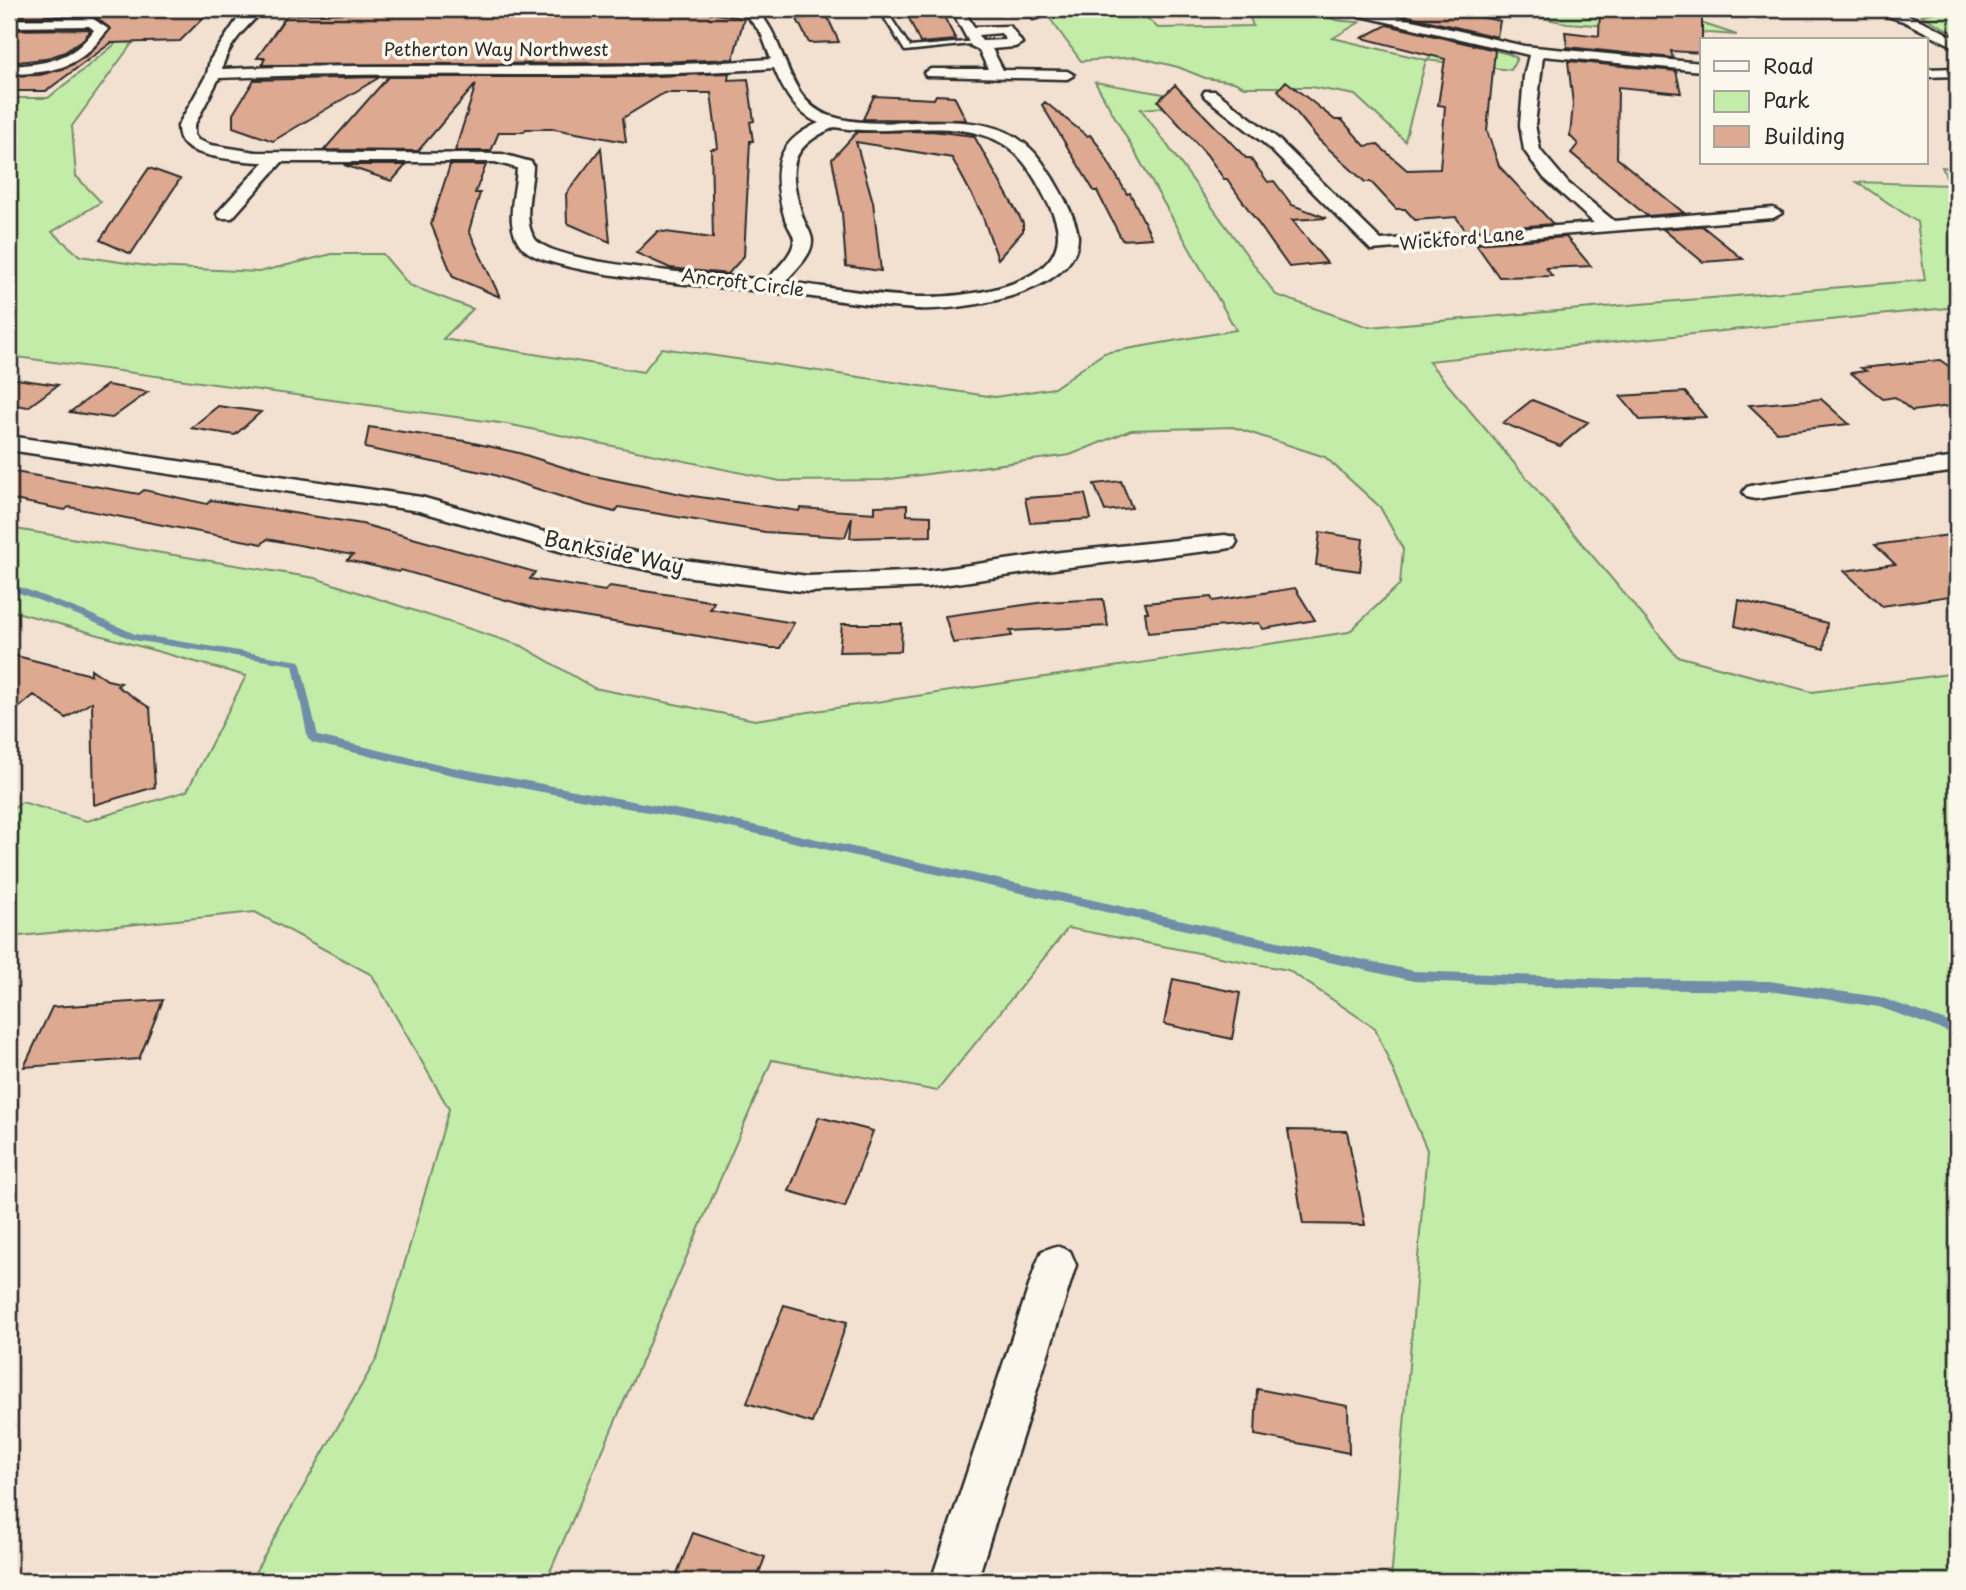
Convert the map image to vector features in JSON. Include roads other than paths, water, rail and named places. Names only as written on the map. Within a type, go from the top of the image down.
[{"type":"street","name":"Ancroft Circle","points":[[258,9],[248,14],[217,60],[214,74],[186,126],[186,135],[192,143],[233,154],[277,157],[513,159],[525,164],[520,204],[522,231],[531,246],[546,256],[618,269],[919,303],[965,299],[1008,290],[1037,279],[1055,267],[1066,253],[1071,235],[1062,213],[1025,152],[1011,142],[991,134],[944,126],[884,126],[832,122],[805,108],[796,97],[778,63],[761,17],[748,9]]},
{"type":"street","points":[[957,9],[998,74]]},
{"type":"street","points":[[1873,9],[1908,18],[1957,44]]},
{"type":"street","points":[[1362,12],[1537,52],[1700,66]]},
{"type":"street","points":[[9,23],[93,22],[101,29],[92,45],[64,64],[9,70]]},
{"type":"street","points":[[1537,52],[1530,85],[1528,139],[1536,156],[1572,197],[1609,226]]},
{"type":"street","name":"Petherton Way Northwest","points":[[214,74],[327,69],[683,70],[778,63]]},
{"type":"street","points":[[1927,73],[1957,72]]},
{"type":"street","points":[[931,73],[1067,75]]},
{"type":"street","name":"Wickford Lane","points":[[1210,94],[1271,141],[1377,246],[1773,213]]},
{"type":"street","points":[[772,286],[801,250],[803,239],[796,227],[783,166],[786,154],[814,130],[832,122]]},
{"type":"street","points":[[226,214],[277,157]]},
{"type":"street","name":"Bankside Way","points":[[9,443],[421,504],[570,547],[668,566],[808,584],[928,579],[1061,560],[1225,542]]},
{"type":"street","points":[[1755,492],[1957,464]]},
{"type":"street","points":[[954,1581],[1056,1265]]},
{"type":"lane","points":[[882,9],[908,49],[976,40]]},
{"type":"lane","points":[[1029,9],[1036,17]]},
{"type":"waterway","points":[[9,586],[133,637],[297,663],[313,739],[452,771],[717,821],[1414,976],[1613,984],[1769,986],[1879,1002],[1957,1030]]}]
